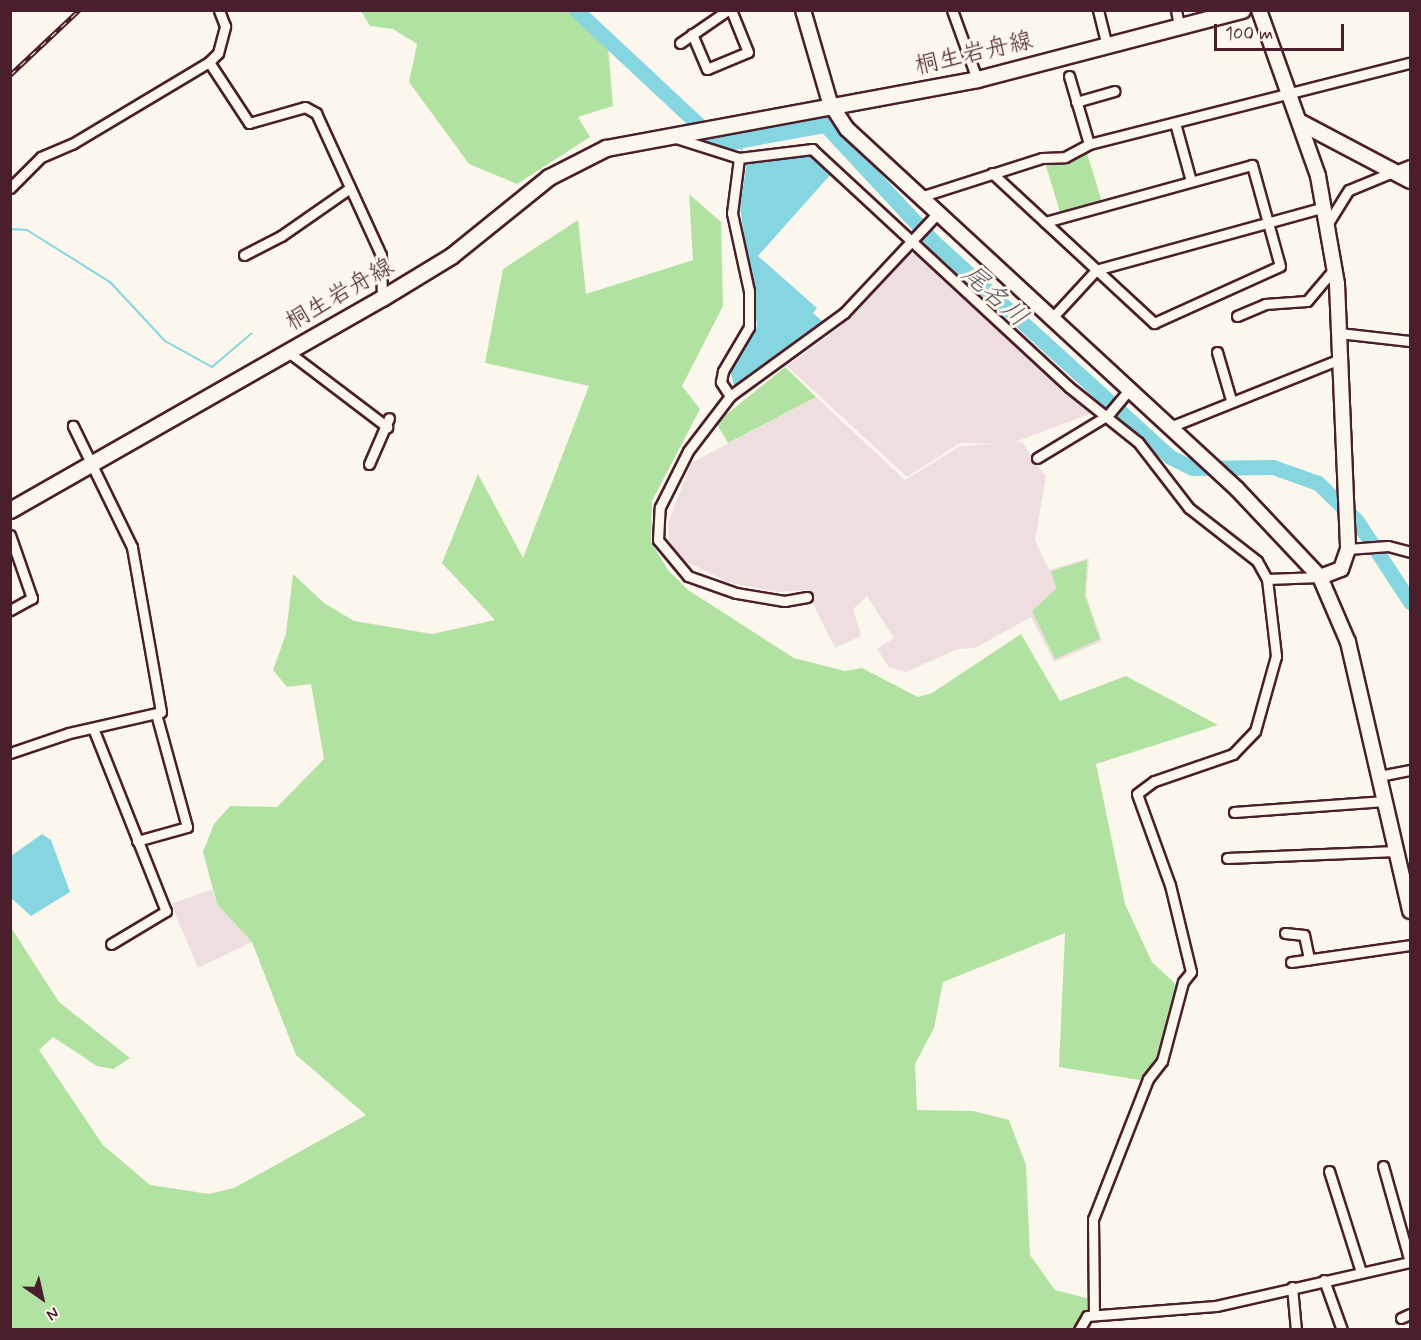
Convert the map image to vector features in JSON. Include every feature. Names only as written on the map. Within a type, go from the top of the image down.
[{"type":"main road","name":"桐生岩舟線","points":[[10,510],[382,298],[451,256],[566,166],[625,141],[830,103],[977,79],[1107,45],[1178,18],[1242,10]]},
{"type":"main road","points":[[1300,122],[1410,180]]},
{"type":"street","points":[[10,188],[41,157],[72,144],[209,62],[218,53],[225,26],[219,10]]},
{"type":"street","points":[[680,43],[692,34],[729,10],[748,52],[707,69],[692,34]]},
{"type":"street","points":[[803,10],[830,103],[847,129],[920,197],[933,217],[1051,319],[1126,394],[1168,423],[1237,489],[1320,577],[1348,642],[1396,851],[1406,872],[1410,911]]},
{"type":"street","points":[[952,10],[977,79]]},
{"type":"street","points":[[1098,10],[1107,45]]},
{"type":"street","points":[[1259,10],[1300,122],[1328,223],[1335,268],[1339,333],[1348,549],[1341,569],[1320,577],[1267,579]]},
{"type":"street","points":[[209,62],[249,123],[312,110],[339,156],[350,188],[381,255],[382,298]]},
{"type":"street","points":[[920,197],[992,174],[1065,157],[1089,144],[1290,97],[1410,63]]},
{"type":"street","points":[[1069,76],[1089,144]]},
{"type":"street","points":[[1076,102],[1114,91]]},
{"type":"street","points":[[1175,123],[1191,182]]},
{"type":"street","points":[[666,135],[739,158],[806,146],[915,238],[1069,387],[1109,413],[1138,442],[1189,508],[1257,561],[1267,579],[1276,656],[1255,731],[1233,754],[1154,781],[1137,794],[1170,885],[1191,972],[1183,982],[1162,1061],[1148,1079],[1093,1219],[1094,1315]]},
{"type":"street","points":[[730,396],[721,382],[723,371],[749,327],[749,291],[732,213],[739,158]]},
{"type":"street","points":[[992,174],[1154,323],[1280,266],[1252,165],[1045,222]]},
{"type":"street","points":[[1328,223],[1349,190],[1410,165]]},
{"type":"street","points":[[244,255],[281,236],[350,188]]},
{"type":"street","points":[[1051,319],[1096,270],[1324,207]]},
{"type":"street","points":[[807,597],[784,601],[710,586],[674,564],[658,540],[657,516],[670,480],[730,396],[836,319],[933,217]]},
{"type":"street","points":[[1237,316],[1266,304],[1307,301],[1335,268]]},
{"type":"street","points":[[1339,333],[1410,341]]},
{"type":"street","points":[[287,351],[388,423],[369,464]]},
{"type":"street","points":[[1217,352],[1231,400]]},
{"type":"street","points":[[1168,423],[1175,425],[1231,400],[1340,359]]},
{"type":"street","points":[[1037,458],[1109,413],[1126,394]]},
{"type":"street","points":[[10,753],[93,728],[161,712],[154,656],[132,547],[89,463],[73,426]]},
{"type":"street","points":[[10,535],[32,597],[10,610]]},
{"type":"street","points":[[1348,549],[1388,546],[1410,552]]},
{"type":"street","points":[[137,841],[187,827],[156,714]]},
{"type":"street","points":[[93,728],[166,912],[111,944]]},
{"type":"street","points":[[1379,776],[1410,770]]},
{"type":"street","points":[[1234,812],[1385,801]]},
{"type":"street","points":[[1227,858],[1396,851]]},
{"type":"street","points":[[1286,933],[1304,935],[1309,959]]},
{"type":"street","points":[[1291,962],[1410,945]]},
{"type":"street","points":[[1079,1329],[1083,1319],[1094,1315],[1216,1306],[1410,1262],[1383,1166]]},
{"type":"street","points":[[1329,1172],[1361,1272]]},
{"type":"street","points":[[1324,1280],[1342,1329]]},
{"type":"street","points":[[1292,1287],[1296,1329]]},
{"type":"shaded area","points":[[909,253],[916,254],[1095,412],[1009,444],[960,443],[907,477],[787,366],[840,327]]},
{"type":"shaded area","points":[[816,397],[905,480],[960,446],[1022,442],[1046,477],[1035,540],[1049,570],[1089,558],[1086,595],[1102,641],[1054,662],[1031,617],[975,648],[958,649],[906,672],[889,667],[877,649],[894,638],[867,596],[853,609],[861,636],[835,648],[806,590],[779,592],[730,583],[683,560],[669,540],[668,523],[691,463]]},
{"type":"shaded area","points":[[212,889],[217,904],[252,942],[198,968],[171,904]]},
{"type":"green space","points":[[361,11],[570,11],[608,47],[613,106],[578,117],[590,137],[517,184],[469,164],[409,82],[417,44],[393,29],[370,26]]},
{"type":"green space","points":[[1086,150],[1102,203],[1061,215],[1045,163]]},
{"type":"green space","points":[[689,194],[721,222],[723,306],[682,386],[700,409],[652,501],[651,542],[668,570],[688,590],[794,658],[845,671],[862,668],[918,697],[932,693],[1021,634],[1060,701],[1126,676],[1218,725],[1096,764],[1125,904],[1152,962],[1182,990],[1152,1082],[1059,1067],[1065,933],[943,982],[934,1028],[915,1064],[917,1110],[973,1111],[1009,1120],[1026,1165],[1030,1255],[1055,1290],[1094,1300],[1089,1329],[11,1329],[10,926],[59,1002],[130,1058],[113,1069],[97,1066],[53,1037],[39,1050],[103,1145],[150,1185],[209,1194],[234,1188],[366,1115],[296,1055],[252,942],[217,904],[203,852],[214,824],[230,806],[277,807],[324,759],[311,684],[287,687],[273,670],[286,634],[293,574],[324,603],[354,621],[432,634],[495,620],[442,563],[478,474],[523,558],[589,386],[485,363],[503,269],[578,220],[586,294],[693,260]]},
{"type":"green space","points":[[785,367],[816,397],[728,443],[716,423]]},
{"type":"green space","points":[[1087,560],[1085,596],[1100,639],[1055,659],[1032,611],[1056,589],[1051,571]]},
{"type":"water","points":[[808,153],[831,174],[758,256],[817,308],[813,313],[822,321],[734,385],[730,371],[757,326],[740,207],[747,160]]},
{"type":"water","points":[[42,834],[51,840],[70,892],[31,916],[11,898],[11,856]]},
{"type":"waterway","name":"尾名川","points":[[576,10],[715,140],[731,142],[825,125],[934,242],[1170,457],[1193,468],[1273,467],[1318,483],[1357,521],[1410,602]]},
{"type":"waterway","points":[[739,141],[742,150]]},
{"type":"waterway","points":[[10,229],[27,230],[110,282],[165,341],[212,367],[252,333]]},
{"type":"railway","points":[[10,75],[79,10]]}]
